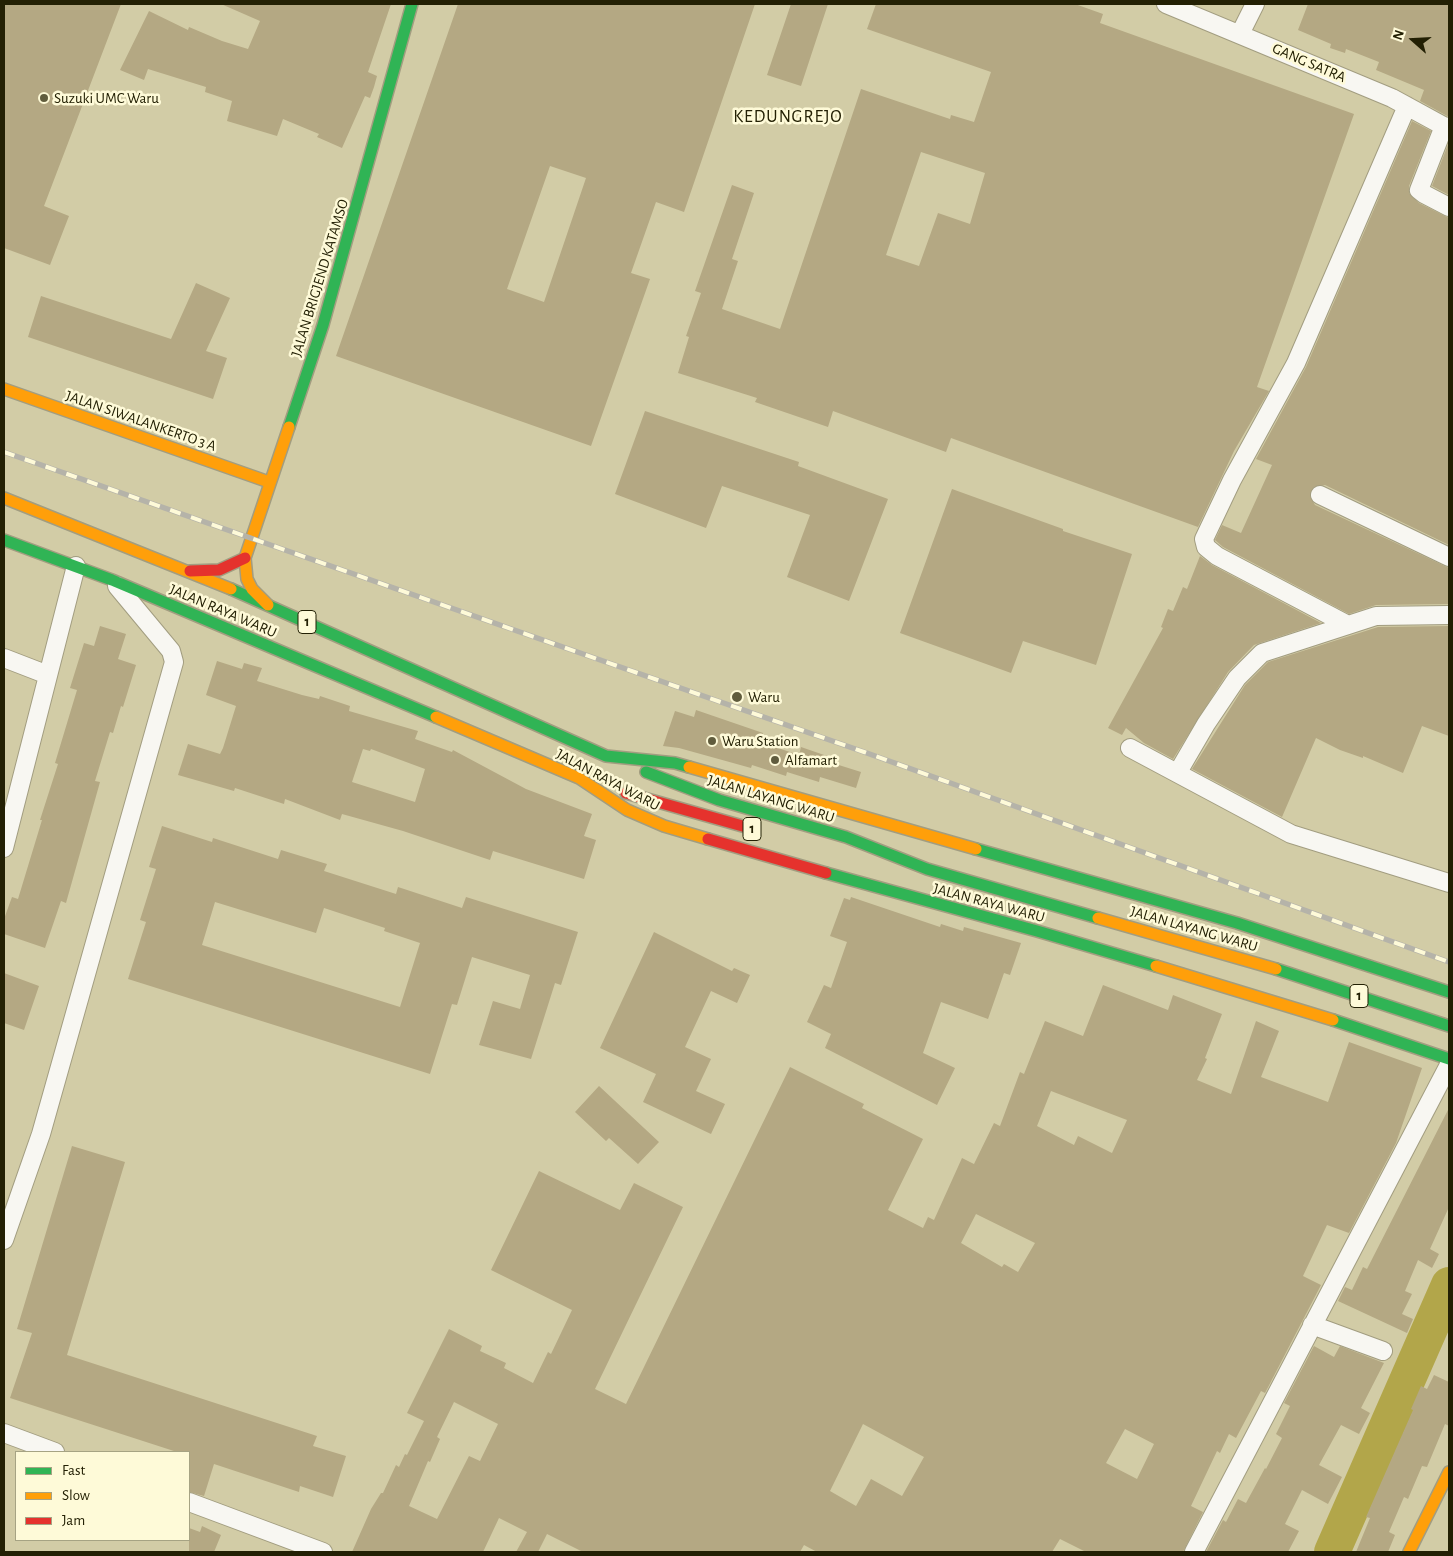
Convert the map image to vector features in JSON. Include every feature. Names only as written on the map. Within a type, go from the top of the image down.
[{"type":"main road","name":"JALAN BRIGJEND KATAMSO","points":[[268,605],[252,588],[247,579],[245,558],[323,325],[412,4]]},
{"type":"main road","name":"JALAN SIWALANKERTO 3 A","points":[[4,389],[269,482]]},
{"type":"main road","name":"JALAN RAYA WARU","points":[[4,498],[190,571],[606,756],[684,766],[1238,923],[1449,992]]},
{"type":"main road","name":"JALAN RAYA WARU","points":[[4,540],[112,580],[579,778],[627,810],[664,826],[777,860],[1047,934],[1309,1012],[1449,1059]]},
{"type":"main road","points":[[190,571],[219,570],[245,558]]},
{"type":"main road","name":"JALAN LAYANG WARU","points":[[606,756],[719,800],[846,838],[927,868],[1268,966],[1449,1026]]},
{"type":"main road","name":"1","points":[[579,778],[757,830]]},
{"type":"main road","name":"JALAN LAYANG WARU","points":[[862,857],[927,868]]},
{"type":"main road","points":[[1410,1552],[1449,1472]]},
{"type":"street","name":"GANG SATRA","points":[[1166,4],[1407,106],[1447,127]]},
{"type":"street","points":[[1240,34],[1255,4]]},
{"type":"street","points":[[1348,625],[1217,556],[1206,547],[1204,539],[1232,480],[1296,363],[1407,106]]},
{"type":"street","points":[[1447,127],[1420,190],[1449,207]]},
{"type":"street","points":[[1320,495],[1449,557]]},
{"type":"street","points":[[4,848],[76,566]]},
{"type":"street","points":[[4,1240],[41,1134],[174,662],[171,651],[112,580]]},
{"type":"street","points":[[1178,772],[1206,724],[1237,678],[1262,653],[1388,614],[1449,615]]},
{"type":"street","points":[[4,658],[48,675]]},
{"type":"street","points":[[1130,748],[1178,772],[1290,834],[1449,883]]},
{"type":"street","points":[[1194,1552],[1449,1065]]},
{"type":"street","points":[[1312,1325],[1383,1351]]},
{"type":"street","points":[[4,1433],[52,1451]]},
{"type":"street","points":[[190,1502],[323,1552]]},
{"type":"building","name":"Suzuki UMC Waru","points":[[4,4],[121,4],[44,206],[69,216],[50,265],[4,248]]},
{"type":"building","points":[[221,4],[391,4],[368,72],[377,76],[374,87],[370,98],[365,96],[342,148],[317,137],[319,134],[283,119],[277,136],[227,121],[232,101],[205,92],[206,87],[148,69],[144,80],[120,70],[149,11],[188,30],[189,27],[222,41],[248,49],[260,21]]},
{"type":"building","points":[[458,4],[755,4],[684,212],[656,202],[631,273],[650,279],[591,446],[336,356]],"holes":[[[550,166],[586,178],[544,302],[507,289]]]},
{"type":"building","points":[[791,4],[828,4],[801,86],[767,75]]},
{"type":"building","points":[[876,4],[1075,4],[1103,14],[1100,23],[1354,114],[1257,387],[1269,391],[1234,451],[1198,527],[951,438],[946,452],[833,411],[828,427],[755,402],[757,398],[678,373],[689,337],[686,336],[701,293],[695,291],[732,185],[754,193],[732,259],[738,261],[722,309],[780,329],[861,89],[950,119],[951,115],[974,122],[991,72],[867,29]],"holes":[[[921,152],[985,173],[970,224],[938,213],[919,266],[886,255]]]},
{"type":"building","points":[[1308,4],[1449,4],[1449,117],[1420,101],[1424,90],[1376,70],[1379,62],[1346,49],[1345,53],[1330,48],[1331,44],[1298,30]]},
{"type":"building","points":[[1412,121],[1431,131],[1409,186],[1409,193],[1419,203],[1449,218],[1449,545],[1325,485],[1314,487],[1310,496],[1315,505],[1449,568],[1449,604],[1376,605],[1349,614],[1223,547],[1215,540],[1222,525],[1241,533],[1272,465],[1256,459],[1306,367]]},
{"type":"building","points":[[1449,142],[1449,195],[1432,186]]},
{"type":"building","points":[[196,283],[230,298],[206,351],[227,358],[213,399],[28,337],[41,296],[171,339]]},
{"type":"building","points":[[645,411],[799,462],[798,466],[888,499],[849,601],[787,577],[810,515],[722,486],[706,528],[615,494]]},
{"type":"building","points":[[952,489],[1063,529],[1063,531],[1132,554],[1096,665],[1023,641],[1011,673],[900,633]]},
{"type":"building","points":[[1200,556],[1212,565],[1321,623],[1254,645],[1228,672],[1173,759],[1144,743],[1126,728],[1122,735],[1108,728],[1163,628],[1161,627],[1168,609],[1173,611],[1183,587],[1187,589]]},
{"type":"building","points":[[100,626],[126,634],[118,659],[136,665],[113,733],[110,732],[95,781],[100,782],[66,903],[61,901],[45,948],[4,934],[4,919],[12,897],[18,899],[42,820],[40,820],[58,764],[55,763],[77,690],[70,688],[84,643],[94,646]]},
{"type":"building","points":[[1449,626],[1449,736],[1422,726],[1403,773],[1363,756],[1363,758],[1340,750],[1316,738],[1282,817],[1192,769],[1245,685],[1268,662],[1378,627]]},
{"type":"building","points":[[217,661],[242,669],[244,663],[262,668],[257,681],[302,695],[319,699],[320,696],[350,706],[349,711],[418,731],[415,739],[452,752],[453,750],[526,789],[592,814],[584,836],[596,840],[584,879],[493,851],[490,860],[403,831],[342,814],[340,820],[285,799],[284,804],[235,788],[234,791],[178,775],[188,744],[220,754],[223,748],[236,706],[206,695]],"holes":[[[363,749],[370,751],[371,749],[425,769],[415,802],[352,782]]]},
{"type":"building","points":[[696,710],[763,733],[760,742],[799,755],[801,747],[827,756],[826,761],[861,772],[856,788],[820,777],[819,782],[787,772],[786,776],[752,765],[751,768],[679,748],[663,746],[675,711],[694,717]]},
{"type":"building","points":[[162,826],[212,842],[213,838],[278,859],[281,850],[327,864],[324,871],[396,894],[398,887],[462,908],[466,897],[578,932],[561,985],[555,983],[531,1059],[479,1045],[493,1001],[520,1009],[530,975],[472,957],[457,1005],[452,1004],[430,1074],[128,979],[146,922],[140,920],[156,869],[149,867]],"holes":[[[215,902],[316,933],[324,908],[385,928],[384,931],[420,943],[400,1007],[202,945]]]},
{"type":"building","points":[[851,897],[940,927],[941,924],[963,931],[964,927],[1021,943],[1010,975],[1004,973],[988,1019],[941,1002],[923,1053],[955,1068],[937,1105],[825,1048],[831,1034],[807,1022],[824,985],[831,988],[847,942],[830,936],[844,898],[850,900]]},
{"type":"building","points":[[654,932],[732,971],[734,968],[750,975],[737,1003],[711,991],[685,1047],[711,1059],[696,1091],[725,1104],[711,1134],[643,1102],[656,1074],[600,1048]]},
{"type":"building","points":[[4,973],[39,986],[24,1030],[4,1023]]},
{"type":"building","points":[[1103,985],[1168,1010],[1173,995],[1222,1014],[1205,1058],[1207,1059],[1197,1080],[1231,1094],[1256,1021],[1279,1031],[1261,1077],[1328,1102],[1349,1042],[1422,1068],[1396,1143],[1349,1233],[1327,1225],[1303,1276],[1321,1285],[1265,1393],[1261,1391],[1236,1438],[1229,1434],[1220,1453],[1217,1451],[1191,1506],[1203,1512],[1183,1552],[1086,1552],[1060,1539],[1052,1552],[817,1552],[804,1545],[800,1552],[583,1552],[547,1534],[538,1552],[516,1552],[527,1532],[499,1518],[483,1552],[352,1552],[371,1509],[381,1493],[383,1493],[396,1465],[399,1467],[405,1454],[407,1455],[424,1421],[407,1413],[449,1329],[482,1346],[480,1351],[506,1363],[504,1368],[533,1383],[548,1352],[551,1354],[572,1310],[491,1270],[539,1171],[620,1210],[634,1183],[683,1207],[595,1389],[626,1404],[790,1067],[864,1104],[862,1108],[923,1139],[888,1210],[923,1228],[928,1217],[934,1220],[962,1158],[974,1164],[994,1123],[1000,1126],[1020,1072],[1024,1074],[1045,1021],[1083,1036]],"holes":[[[1051,1091],[1127,1120],[1112,1153],[1078,1136],[1074,1145],[1037,1126]],[[976,1214],[1035,1243],[1018,1272],[1004,1264],[1002,1267],[961,1243]],[[454,1402],[498,1424],[480,1461],[469,1456],[437,1519],[409,1506],[428,1461],[430,1462],[440,1439],[437,1437]],[[863,1424],[924,1457],[902,1496],[871,1479],[856,1506],[830,1491]],[[1125,1429],[1154,1444],[1137,1479],[1106,1463]]]},
{"type":"building","points":[[599,1086],[659,1142],[638,1164],[609,1138],[606,1141],[575,1112]]},
{"type":"building","points":[[1449,1108],[1449,1207],[1430,1249],[1439,1254],[1432,1268],[1418,1260],[1405,1291],[1412,1294],[1402,1314],[1413,1319],[1407,1333],[1338,1301],[1345,1287],[1352,1290],[1363,1267],[1367,1269]]},
{"type":"building","points":[[72,1146],[125,1162],[67,1355],[317,1436],[313,1446],[346,1456],[333,1497],[300,1486],[299,1492],[214,1464],[204,1496],[190,1492],[190,1451],[174,1451],[10,1398],[32,1333],[17,1329]]},
{"type":"building","points":[[1314,1346],[1334,1357],[1340,1346],[1384,1363],[1361,1408],[1370,1413],[1359,1434],[1341,1425],[1319,1465],[1342,1477],[1328,1504],[1302,1490],[1285,1524],[1299,1531],[1288,1552],[1206,1552],[1223,1520],[1226,1522],[1238,1499],[1246,1503],[1266,1469],[1282,1438],[1276,1434],[1290,1406],[1284,1403]]},
{"type":"building","points":[[1434,1375],[1449,1382],[1449,1426],[1445,1424],[1427,1467],[1422,1466],[1408,1499],[1404,1497],[1389,1532],[1395,1535],[1388,1552],[1356,1552],[1370,1518],[1366,1517],[1413,1410],[1411,1409],[1421,1386],[1427,1389]]},
{"type":"building","points":[[202,1526],[221,1535],[214,1552],[189,1552],[190,1528],[200,1532]]},
{"type":"waterway","points":[[1332,1552],[1449,1285]]},
{"type":"railway","points":[[4,452],[864,752],[1449,962]]},
{"type":"traffic: fast","points":[[289,427],[323,325],[412,4]]},
{"type":"traffic: fast","points":[[4,540],[112,580],[436,717]]},
{"type":"traffic: fast","points":[[231,589],[606,756],[675,763],[689,767]]},
{"type":"traffic: fast","points":[[646,772],[719,800],[846,837],[927,869],[1098,918]]},
{"type":"traffic: fast","points":[[976,849],[1237,923],[1449,992]]},
{"type":"traffic: fast","points":[[826,873],[1156,966]]},
{"type":"traffic: fast","points":[[1276,969],[1449,1026]]},
{"type":"traffic: fast","points":[[1333,1020],[1449,1059]]},
{"type":"traffic: slow","points":[[4,389],[269,482]]},
{"type":"traffic: slow","points":[[268,605],[252,589],[247,579],[245,558],[289,427]]},
{"type":"traffic: slow","points":[[4,498],[231,589]]},
{"type":"traffic: slow","points":[[436,717],[579,778],[627,810],[664,826],[708,839]]},
{"type":"traffic: slow","points":[[689,767],[976,849]]},
{"type":"traffic: slow","points":[[1098,918],[1276,969]]},
{"type":"traffic: slow","points":[[1156,966],[1333,1020]]},
{"type":"traffic: slow","points":[[1409,1552],[1449,1472]]},
{"type":"traffic: jam","points":[[190,571],[219,570],[245,558]]},
{"type":"traffic: jam","points":[[626,793],[746,827]]},
{"type":"traffic: jam","points":[[708,839],[826,873]]},
{"type":"place","name":"Suzuki UMC Waru","points":[[44,98]]},
{"type":"place","name":"Waru","points":[[737,697]]},
{"type":"place","name":"Waru Station","points":[[712,741]]},
{"type":"place","name":"Alfamart","points":[[775,760]]},
{"type":"district","name":"KEDUNGREJO","points":[[788,117]]}]
